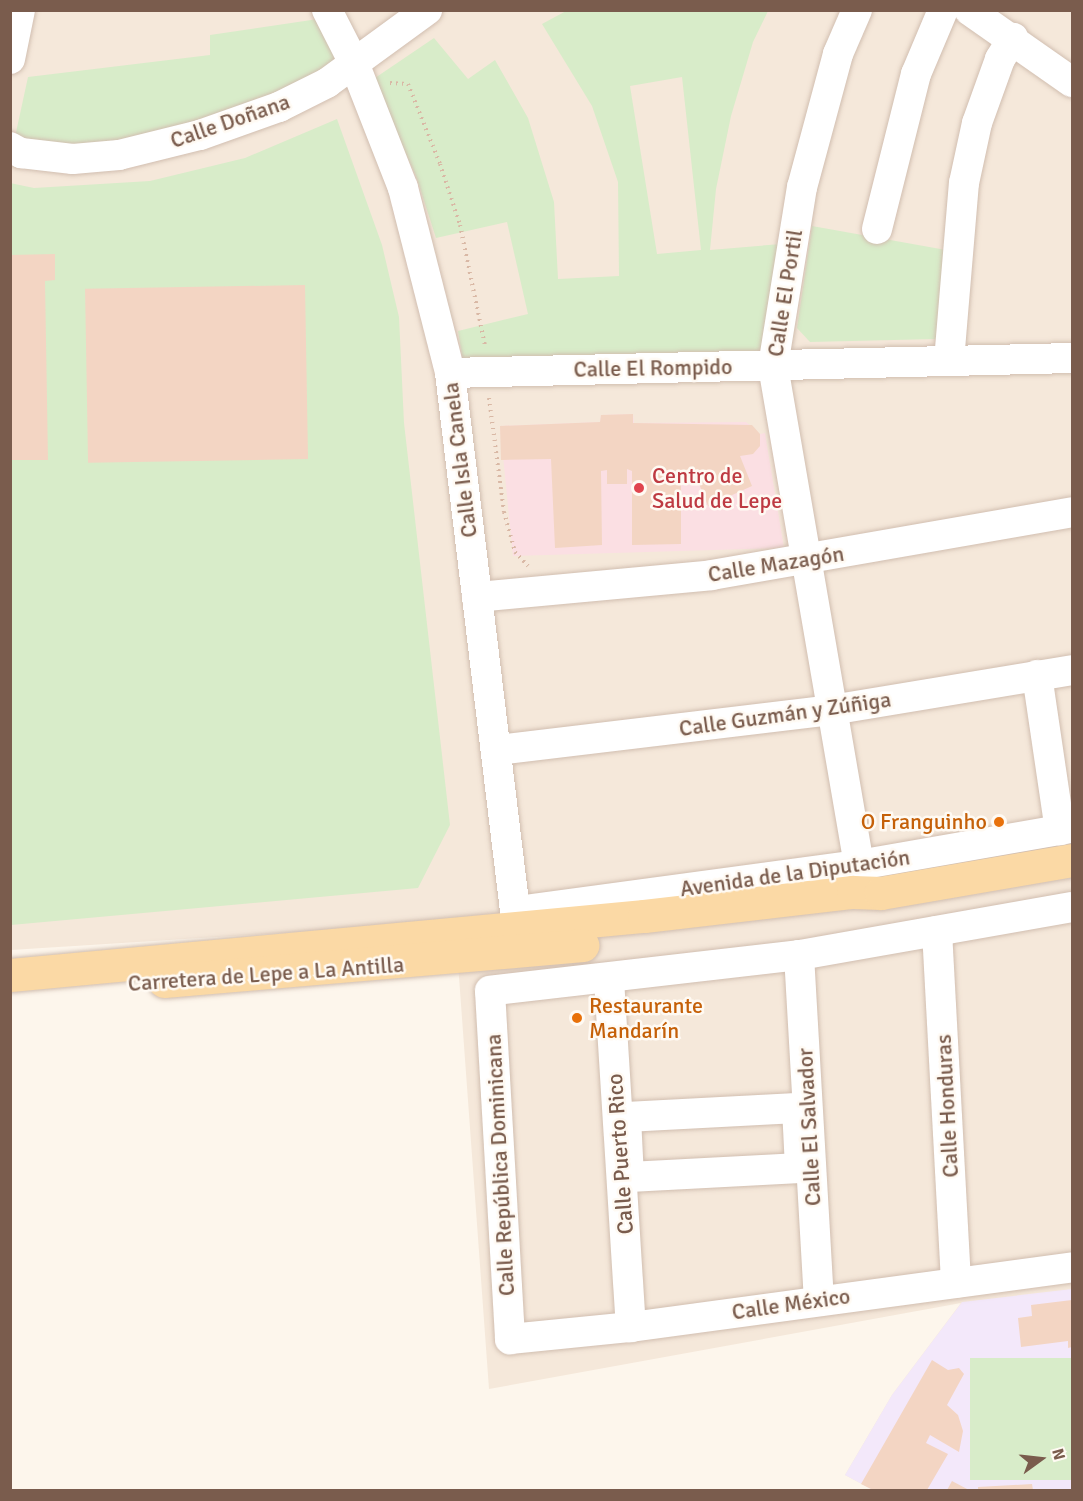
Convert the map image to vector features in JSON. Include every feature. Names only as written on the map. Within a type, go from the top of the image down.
[{"type":"main road","name":"Avenida de la Diputación","points":[[519,933],[853,892],[881,893],[1072,860]]},
{"type":"main road","name":"Avenida de la Diputación","points":[[519,933],[646,939],[853,906],[881,893]]},
{"type":"main road","name":"Carretera de Lepe a La Antilla","points":[[10,993],[280,972],[519,933]]},
{"type":"main road","name":"Carretera de Lepe a La Antilla","points":[[10,975],[519,933]]},
{"type":"street","points":[[10,58],[20,10]]},
{"type":"street","name":"Calle Isla Canela","points":[[327,10],[354,63],[403,188],[450,373],[519,933]]},
{"type":"street","name":"Calle Doñana","points":[[10,147],[21,153],[73,159],[119,155],[200,135],[279,107],[354,63],[427,10]]},
{"type":"street","name":"Calle El Portil","points":[[856,10],[838,54],[802,187],[773,366],[859,865]]},
{"type":"street","points":[[877,230],[916,74],[943,10]]},
{"type":"street","points":[[969,10],[1013,38],[1072,81]]},
{"type":"street","points":[[949,362],[964,183],[976,123],[1000,59],[1013,38]]},
{"type":"street","name":"Calle El Rompido","points":[[450,373],[1072,358]]},
{"type":"street","name":"Calle Mazagón","points":[[477,597],[712,575],[805,561],[1072,512]]},
{"type":"street","name":"Calle Guzmán y Zúñiga","points":[[497,750],[831,710],[1072,670]]},
{"type":"street","points":[[1037,675],[1066,829]]},
{"type":"street","name":"Avenida de la Diputación","points":[[519,933],[859,865],[1066,829]]},
{"type":"street","points":[[519,933],[523,988],[609,980],[799,955],[937,931],[1072,912]]},
{"type":"street","name":"Calle Honduras","points":[[937,931],[956,1282]]},
{"type":"street","name":"Calle El Salvador","points":[[799,955],[819,1299]]},
{"type":"street","name":"Calle Puerto Rico","points":[[609,980],[630,1327]]},
{"type":"street","name":"Calle República Dominicana","points":[[510,1339],[490,992],[523,988]]},
{"type":"street","points":[[797,1108],[800,1168],[629,1177],[626,1117],[797,1108]]},
{"type":"street","name":"Calle México","points":[[510,1339],[630,1327],[819,1299],[1072,1267]]},
{"type":"path","points":[[387,84],[408,84],[440,164],[460,225],[488,358]]},
{"type":"path","points":[[489,396],[504,512],[516,552],[529,568]]},
{"type":"shaded area","points":[[11,11],[1072,11],[1072,1490],[873,1490],[845,1475],[892,1395],[961,1303],[489,1389],[455,922],[11,950]]},
{"type":"shaded area","name":"Centro de Salud de Lepe","points":[[633,414],[634,423],[746,422],[760,434],[765,433],[784,548],[513,556],[500,426],[600,422],[601,415]]},
{"type":"shaded area","points":[[1072,1289],[1072,1490],[873,1490],[845,1475],[892,1395],[962,1302]]},
{"type":"green space","points":[[566,11],[768,11],[753,42],[731,116],[716,189],[710,250],[781,244],[762,354],[463,362],[458,331],[528,314],[507,222],[436,238],[416,176],[372,80],[434,38],[468,79],[495,60],[528,118],[554,202],[558,279],[619,276],[618,182],[592,106],[542,24]],"holes":[[[682,77],[701,250],[657,254],[630,86]]]},
{"type":"green space","points":[[318,19],[343,63],[259,103],[161,136],[81,150],[15,137],[28,77],[210,55],[210,35]]},
{"type":"green space","points":[[337,119],[382,245],[399,317],[404,423],[450,825],[418,888],[11,925],[10,183],[34,188],[150,181],[245,158]]},
{"type":"green space","points":[[812,226],[946,250],[936,339],[810,342],[797,328]]},
{"type":"green space","points":[[970,1358],[1072,1358],[1072,1480],[970,1480]]},
{"type":"building","points":[[55,254],[55,280],[45,281],[48,460],[10,460],[10,255]]},
{"type":"building","points":[[305,285],[308,459],[88,463],[85,289]]},
{"type":"building","points":[[633,414],[633,423],[752,425],[760,434],[760,446],[753,454],[740,456],[752,486],[708,506],[695,474],[681,474],[681,544],[632,545],[632,471],[627,469],[627,484],[607,484],[607,470],[601,471],[602,545],[555,548],[551,459],[501,460],[500,426],[600,422],[601,415]]},
{"type":"building","points":[[1072,1300],[1072,1347],[1068,1348],[1068,1341],[1021,1347],[1018,1318],[1032,1316],[1031,1305]]},
{"type":"building","points":[[932,1360],[948,1370],[959,1368],[964,1374],[947,1405],[958,1415],[963,1431],[959,1452],[930,1435],[926,1443],[948,1454],[927,1490],[873,1490],[861,1484]]},
{"type":"building","points":[[952,1481],[969,1490],[947,1490]]},
{"type":"building","points":[[1032,1484],[1033,1490],[978,1490],[978,1487]]},
{"type":"place","name":"Centro de Salud de Lepe","points":[[639,488]]},
{"type":"place","name":"O Franguinho","points":[[999,822]]},
{"type":"place","name":"Restaurante Mandarín","points":[[577,1018]]}]
